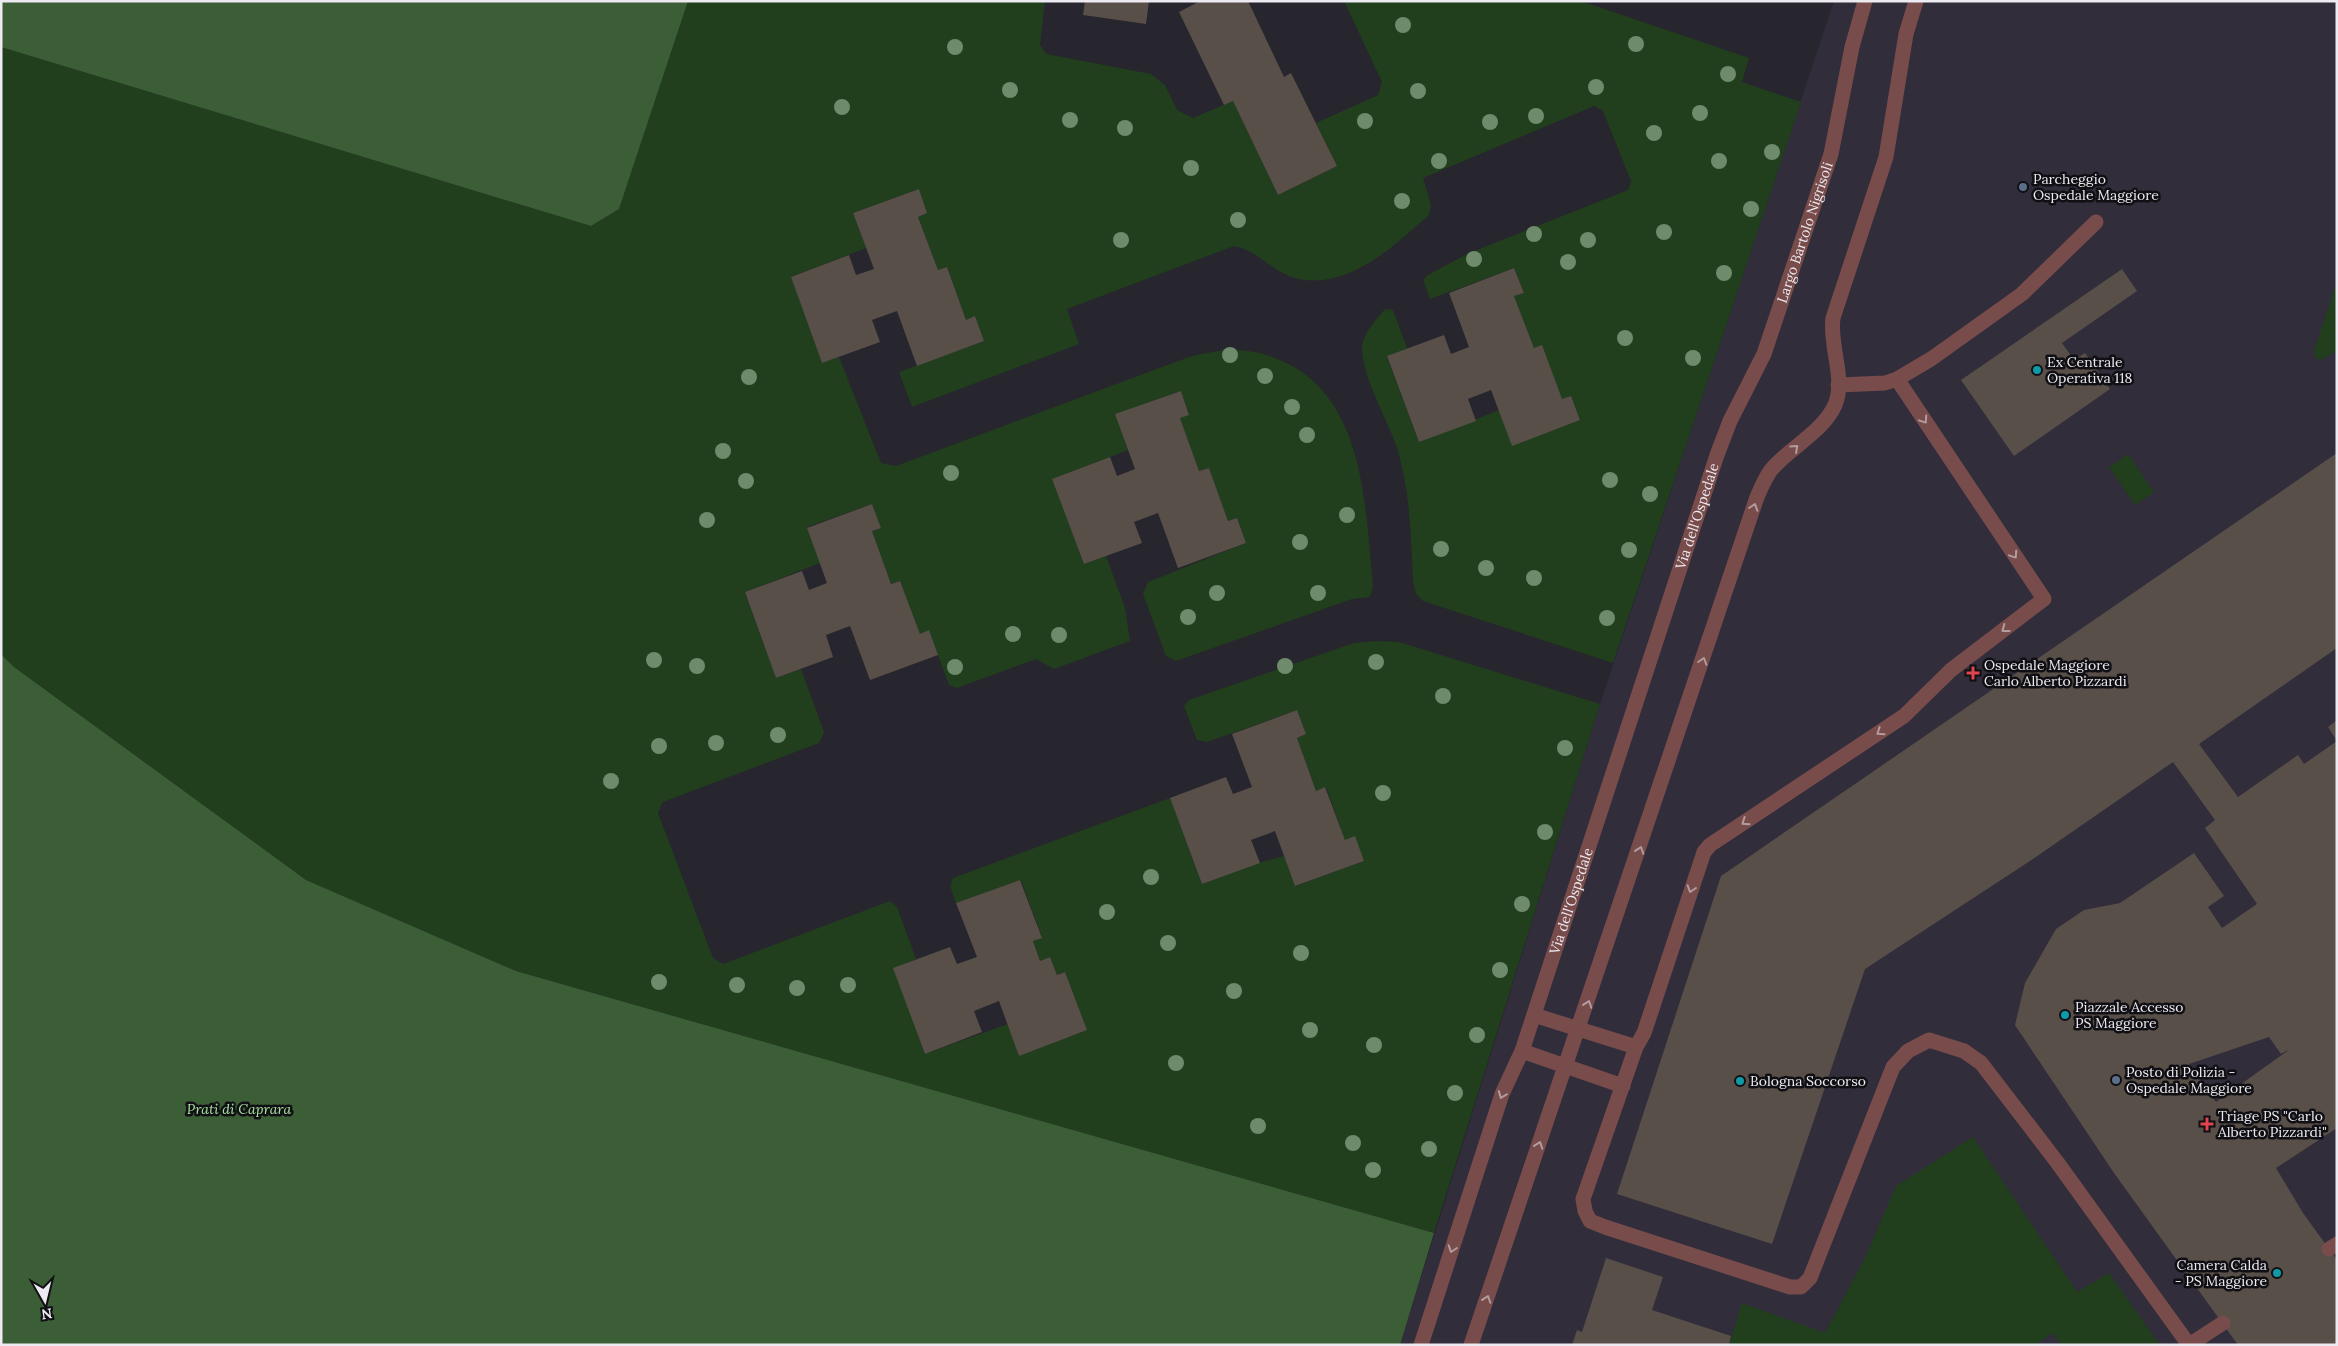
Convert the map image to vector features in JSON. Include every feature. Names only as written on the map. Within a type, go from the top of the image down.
[{"type":"street","name":"Largo Bartolo Nigrisoli","points":[[1717,455],[1730,421],[1764,354],[1831,154],[1852,47],[1865,1]]},
{"type":"street","points":[[1471,1345],[1763,484],[1770,471],[1825,419],[1834,405],[1838,385],[1831,337],[1833,318],[1886,157],[1906,34],[1916,1]]},
{"type":"street","points":[[1838,385],[1885,383],[1897,379],[2004,309],[2096,222]]},
{"type":"street","points":[[1897,379],[2044,599],[1951,670],[1904,716],[1710,845],[1700,861],[1644,1033],[1636,1047],[1583,1199],[1585,1212],[1590,1221],[1790,1287],[1801,1287],[1810,1278],[1893,1067],[1908,1051],[1929,1040],[1964,1050],[1981,1063],[2057,1162],[2189,1345],[2223,1323]]},
{"type":"street","name":"Via dell'Ospedale","points":[[1421,1345],[1502,1094],[1522,1050],[1534,1015],[1717,455]]},
{"type":"street","points":[[1534,1015],[1636,1047]]},
{"type":"street","points":[[1522,1050],[1623,1086]]},
{"type":"shaded area","name":"Ospedale Maggiore Carlo Alberto Pizzardi","points":[[1834,1],[2337,1],[2337,1345],[1400,1345],[1600,704]]},
{"type":"green space","points":[[1,1],[688,1],[619,209],[591,226],[1,47]]},
{"type":"green space","points":[[688,1],[1045,1],[1040,45],[1046,54],[1151,74],[1165,85],[1177,110],[1193,118],[1233,101],[1278,195],[1337,166],[1316,123],[1378,95],[1382,82],[1344,1],[1581,1],[1749,58],[1742,82],[1801,102],[1613,663],[1423,601],[1416,594],[1413,581],[1405,480],[1397,448],[1367,375],[1362,351],[1366,334],[1374,323],[1385,309],[1393,310],[1407,348],[1387,357],[1419,442],[1499,410],[1512,445],[1580,420],[1571,396],[1562,399],[1534,348],[1514,296],[1524,293],[1514,268],[1430,299],[1423,280],[1428,275],[1469,253],[1628,190],[1631,181],[1603,111],[1594,106],[1423,178],[1431,205],[1429,215],[1385,252],[1351,272],[1333,278],[1314,281],[1295,278],[1279,271],[1251,252],[1234,246],[1067,309],[1079,344],[912,407],[899,372],[984,341],[975,317],[966,320],[947,267],[938,270],[918,217],[927,213],[919,189],[853,213],[866,248],[791,277],[822,363],[839,357],[881,463],[896,466],[1189,357],[1225,350],[1236,350],[1258,353],[1282,361],[1310,378],[1331,401],[1346,428],[1356,458],[1363,490],[1373,586],[1370,597],[1352,599],[1176,661],[1166,656],[1143,594],[1148,582],[1246,543],[1237,518],[1228,521],[1209,468],[1199,471],[1180,418],[1189,414],[1181,391],[1116,414],[1128,450],[1053,479],[1084,564],[1106,556],[1125,608],[1130,641],[1054,669],[1036,659],[957,688],[949,685],[929,631],[920,634],[900,581],[891,584],[872,531],[881,528],[872,504],[807,527],[820,563],[745,592],[776,678],[801,669],[824,732],[819,743],[663,802],[658,813],[713,958],[723,964],[890,901],[897,907],[916,959],[894,968],[925,1054],[1008,1024],[1019,1055],[1087,1030],[1065,972],[1057,975],[1050,957],[1040,961],[1033,941],[1042,937],[1021,880],[956,903],[950,886],[953,878],[1170,798],[1202,884],[1284,856],[1296,886],[1364,861],[1345,840],[1326,787],[1316,791],[1297,738],[1306,734],[1297,710],[1207,742],[1197,740],[1184,706],[1189,700],[1354,643],[1378,641],[1399,642],[1600,704],[1434,1233],[516,971],[306,880],[14,667],[1,653],[1,47],[591,226],[619,209]]},
{"type":"green space","points":[[2337,281],[2337,351],[2320,360],[2315,357],[2314,351]]},
{"type":"green space","points":[[2128,454],[2154,492],[2135,505],[2109,467]]},
{"type":"green space","name":"Prati di Caprara","points":[[1,654],[14,667],[306,880],[516,971],[1434,1233],[1400,1345],[1,1345]]},
{"type":"green space","points":[[1973,1137],[2077,1292],[2109,1273],[2160,1345],[2061,1345],[2053,1333],[2035,1345],[1729,1345],[1742,1303],[1825,1333],[1865,1258],[1896,1186]]},
{"type":"building","points":[[1085,1],[1149,1],[1146,24],[1083,15]]},
{"type":"building","points":[[1200,1],[1248,1],[1284,77],[1291,73],[1337,166],[1278,195],[1233,101],[1224,105],[1179,12]]},
{"type":"building","points":[[919,189],[927,213],[918,217],[938,270],[947,267],[966,320],[975,316],[984,341],[917,366],[897,311],[872,320],[880,342],[822,363],[791,277],[849,255],[856,275],[874,269],[853,213]]},
{"type":"building","points":[[1514,268],[1524,293],[1514,296],[1534,348],[1542,345],[1562,399],[1571,396],[1580,420],[1512,446],[1491,390],[1468,399],[1476,421],[1419,442],[1387,356],[1444,335],[1451,354],[1469,347],[1449,293]]},
{"type":"building","name":"Ex Centrale Operativa 118","points":[[2122,269],[2137,291],[2062,343],[2074,360],[2085,353],[2110,389],[2014,456],[1961,380]]},
{"type":"building","points":[[1181,391],[1189,415],[1180,418],[1199,471],[1209,468],[1228,521],[1237,518],[1246,543],[1178,568],[1158,513],[1134,522],[1142,543],[1084,564],[1052,479],[1110,457],[1117,476],[1135,469],[1115,414]]},
{"type":"building","points":[[2337,453],[2337,648],[2199,744],[2238,797],[2298,755],[2304,764],[2337,741],[2337,1128],[2276,1168],[2303,1213],[2337,1260],[2337,1345],[2238,1345],[2114,1173],[2015,1025],[2025,983],[2056,929],[2084,910],[2120,903],[2194,853],[2224,896],[2208,907],[2222,928],[2257,904],[2205,828],[2215,820],[2173,762],[2033,859],[1865,969],[1772,1244],[1617,1194],[1721,876]],"holes":[[[2269,1037],[2281,1054],[2290,1049],[2216,1102],[2189,1064]]]},
{"type":"building","points":[[872,504],[881,528],[872,531],[891,584],[900,581],[920,634],[929,630],[938,655],[870,680],[850,626],[826,635],[833,657],[776,678],[745,592],[802,571],[809,590],[827,583],[807,528]]},
{"type":"building","points":[[1297,710],[1306,734],[1297,738],[1316,791],[1325,787],[1345,840],[1355,836],[1364,861],[1295,886],[1275,831],[1251,840],[1260,863],[1202,884],[1170,798],[1226,777],[1233,794],[1252,787],[1232,734]]},
{"type":"building","points":[[2337,720],[2337,741],[2328,727]]},
{"type":"building","points":[[1020,880],[1042,938],[1033,941],[1040,961],[1050,957],[1057,975],[1065,972],[1087,1030],[1019,1056],[999,1001],[974,1011],[982,1032],[925,1054],[893,968],[950,947],[957,964],[977,957],[956,903]]},
{"type":"building","points":[[1606,1258],[1663,1277],[1652,1310],[1731,1336],[1729,1345],[1572,1345],[1577,1330],[1582,1332]]},
{"type":"place","name":"Parcheggio Ospedale Maggiore","points":[[2023,187]]},
{"type":"place","name":"Ex Centrale Operativa 118","points":[[2037,370]]},
{"type":"place","name":"Ospedale Maggiore Carlo Alberto Pizzardi","points":[[1973,673]]},
{"type":"place","name":"Piazzale Accesso PS Maggiore","points":[[2065,1015]]},
{"type":"place","name":"Posto di Polizia - Ospedale Maggiore","points":[[2116,1080]]},
{"type":"place","name":"Bologna Soccorso","points":[[1740,1081]]},
{"type":"place","name":"Triage PS \"Carlo Alberto Pizzardi\"","points":[[2207,1124]]},
{"type":"place","name":"Camera Calda - PS Maggiore","points":[[2277,1273]]}]
